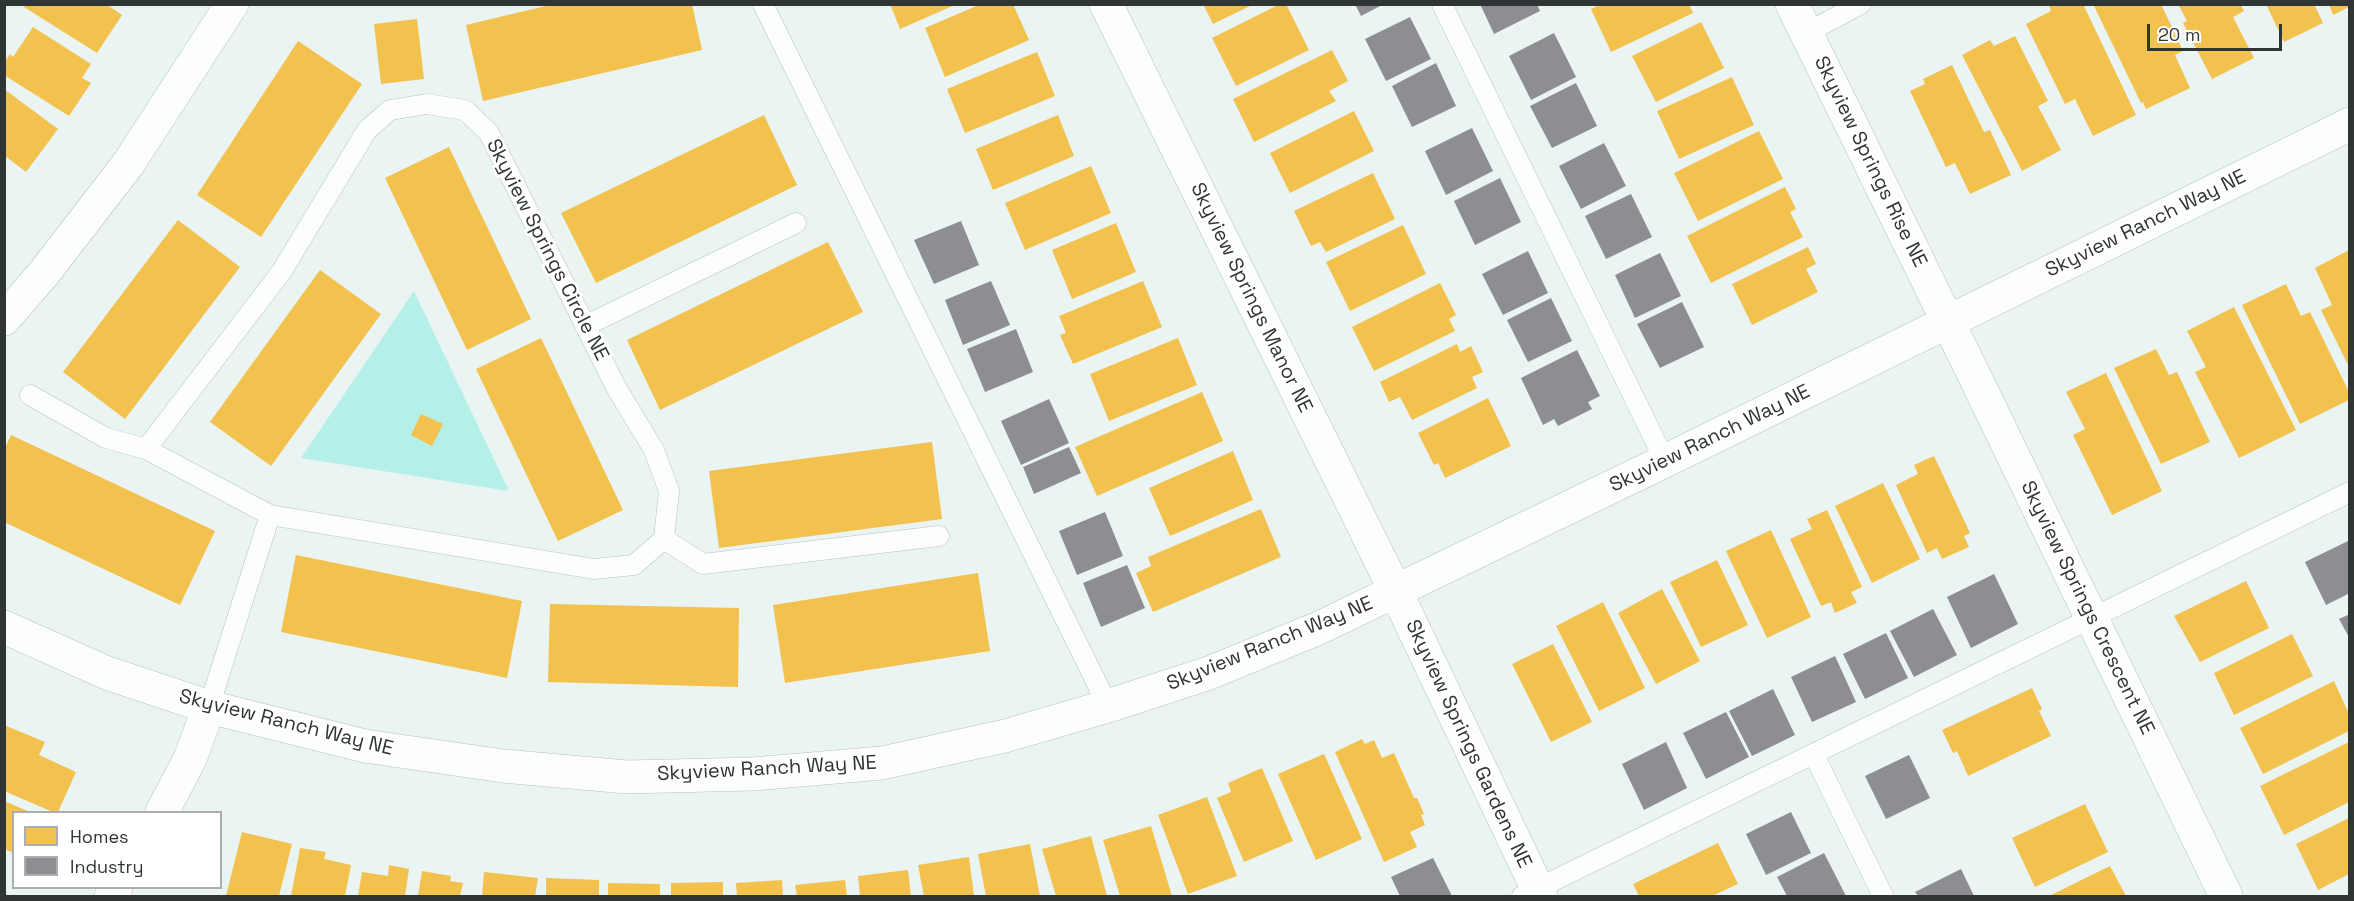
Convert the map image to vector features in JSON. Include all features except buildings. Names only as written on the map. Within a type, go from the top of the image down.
[{"type":"street","points":[[4,319],[44,273],[128,164],[232,4]]},
{"type":"street","name":"Skyview Springs Manor NE","points":[[1106,4],[1396,592]]},
{"type":"street","name":"Skyview Springs Rise NE","points":[[1799,19],[1948,320]]},
{"type":"street","name":"Skyview Ranch Way NE","points":[[4,627],[107,673],[209,707],[365,746],[503,766],[627,777],[753,774],[882,763],[1005,736],[1108,706],[1209,673],[1319,628],[1665,461],[2349,124]]},
{"type":"street","name":"Skyview Springs Crescent NE","points":[[1948,320],[2226,897]]},
{"type":"street","name":"Skyview Springs Gardens NE","points":[[1396,592],[1533,894]]},
{"type":"street","points":[[163,811],[190,759],[209,707]]},
{"type":"lane","points":[[763,4],[1108,706]]},
{"type":"lane","points":[[1442,4],[1665,461]]},
{"type":"lane","points":[[1799,19],[1861,4]]},
{"type":"lane","name":"Skyview Springs Circle NE","points":[[146,449],[282,271],[367,130],[390,110],[427,104],[465,110],[489,133],[617,389],[654,450],[669,490],[664,539]]},
{"type":"lane","points":[[585,326],[796,223]]},
{"type":"lane","points":[[30,395],[106,438],[146,449],[270,515],[594,569],[634,565],[664,539],[702,564],[939,536]]},
{"type":"lane","points":[[1533,894],[2091,617],[2349,492]]},
{"type":"lane","points":[[209,707],[270,515]]},
{"type":"lane","points":[[1814,755],[1883,897]]},
{"type":"shaded area","points":[[414,291],[509,491],[301,458]]}]
